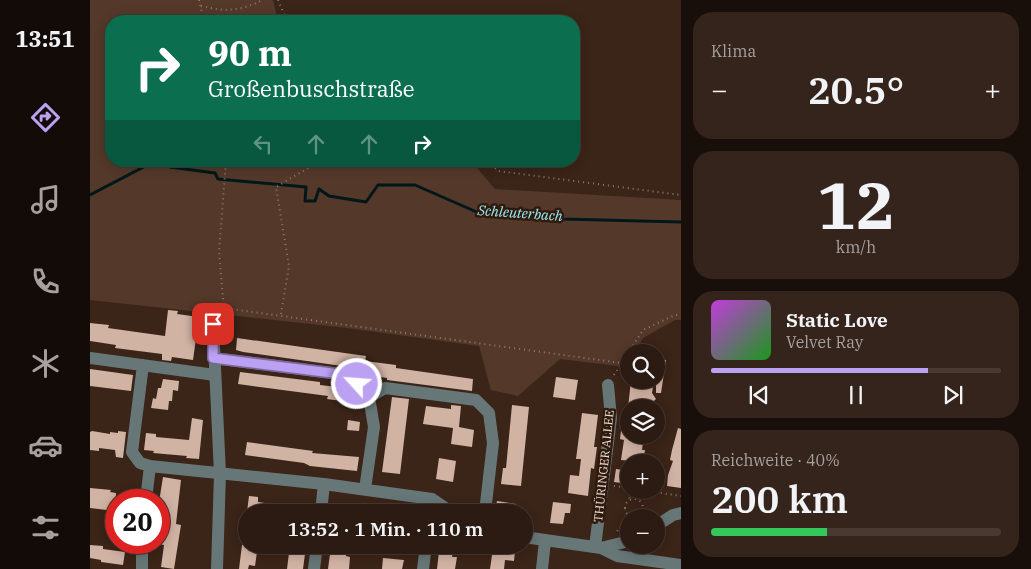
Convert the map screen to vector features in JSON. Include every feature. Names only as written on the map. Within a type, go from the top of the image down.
[{"type":"street","points":[[213,324],[213,358],[220,474],[217,569]]},
{"type":"street","points":[[90,358],[214,375]]},
{"type":"street","points":[[213,358],[340,374],[357,384],[369,397],[374,426],[365,489]]},
{"type":"street","points":[[143,366],[132,452],[140,463],[150,466],[324,484],[432,498],[440,504]]},
{"type":"street","name":"THÜRINGER ALLEE","points":[[598,548],[611,418],[608,385]]},
{"type":"street","points":[[369,397],[385,388],[476,400],[489,413],[493,443],[486,504]]},
{"type":"street","points":[[147,489],[150,466]]},
{"type":"street","points":[[322,504],[324,484]]},
{"type":"street","points":[[431,504],[432,498]]},
{"type":"street","points":[[665,520],[681,513]]},
{"type":"street","points":[[533,539],[598,548],[617,556],[681,565]]},
{"type":"street","points":[[542,569],[545,541]]},
{"type":"street","points":[[598,548],[620,543]]},
{"type":"street","points":[[142,554],[142,569]]},
{"type":"street","points":[[314,569],[316,554]]},
{"type":"street","points":[[424,569],[425,554]]},
{"type":"path","points":[[199,0],[203,15]]},
{"type":"path","points":[[201,6],[218,10],[233,10],[263,0]]},
{"type":"path","points":[[278,0],[284,15]]},
{"type":"path","points":[[224,310],[219,252],[226,167]]},
{"type":"path","points":[[281,315],[289,266],[276,187],[310,167]]},
{"type":"path","points":[[494,167],[498,171],[681,195]]},
{"type":"path","points":[[213,324],[224,310],[231,308],[620,363]]},
{"type":"path","points":[[634,344],[643,330],[674,315],[681,315]]},
{"type":"path","points":[[608,385],[620,365]]},
{"type":"path","points":[[604,485],[620,487]]},
{"type":"path","points":[[665,494],[681,496]]},
{"type":"path","points":[[625,509],[626,504],[630,500],[638,501],[641,509]]},
{"type":"shaded area","points":[[90,0],[273,0],[277,15],[105,15],[105,167],[476,167],[495,189],[681,200],[681,320],[675,320],[643,338],[640,344],[620,344],[620,366],[560,359],[518,396],[491,390],[479,346],[347,328],[90,300]]},
{"type":"building","points":[[168,310],[178,311],[177,314],[199,317],[193,360],[172,357],[171,361],[162,360],[162,354],[115,348],[116,345],[90,341],[90,323],[109,325],[108,328],[165,336]]},
{"type":"building","points":[[237,338],[366,356],[365,361],[396,365],[396,368],[473,379],[472,391],[387,380],[387,378],[356,373],[356,368],[243,352],[236,350]]},
{"type":"building","points":[[90,369],[133,375],[131,391],[90,386]]},
{"type":"building","points":[[240,372],[320,382],[320,385],[346,388],[351,391],[349,402],[327,399],[328,396],[238,384]]},
{"type":"building","points":[[556,377],[578,380],[575,400],[553,397]]},
{"type":"building","points":[[163,379],[179,381],[178,391],[173,390],[172,401],[169,401],[168,410],[151,408],[153,398],[156,399],[158,388],[161,388]]},
{"type":"building","points":[[630,389],[653,389],[652,393],[656,399],[629,399]]},
{"type":"building","points":[[656,389],[662,389],[661,393],[656,393]]},
{"type":"building","points":[[392,397],[409,399],[400,474],[382,472]]},
{"type":"building","points":[[451,405],[461,406],[459,427],[474,430],[472,447],[451,444],[453,428],[423,424],[426,406],[451,409]]},
{"type":"building","points":[[512,405],[529,407],[521,486],[501,484],[503,468],[506,468]]},
{"type":"building","points":[[582,413],[598,415],[594,447],[597,447],[594,469],[591,468],[588,496],[568,493],[570,475],[579,476],[581,459],[576,459]]},
{"type":"building","points":[[192,418],[203,420],[199,459],[153,453],[154,451],[144,450],[146,433],[156,434],[156,437],[189,440]]},
{"type":"building","points":[[348,420],[360,422],[359,431],[347,430]]},
{"type":"building","points":[[678,428],[681,429],[681,488],[667,486],[668,475],[673,461],[670,460]]},
{"type":"building","points":[[118,431],[126,432],[123,458],[116,457],[115,450],[99,448],[99,451],[90,450],[90,432],[110,434],[110,432],[118,433]]},
{"type":"building","points":[[247,442],[313,451],[312,453],[359,457],[357,471],[310,466],[304,463],[245,455]]},
{"type":"building","points":[[623,444],[643,444],[642,450],[645,450],[644,454],[622,454]]},
{"type":"building","points":[[439,458],[456,461],[453,482],[436,479]]},
{"type":"building","points":[[616,469],[620,470],[620,483],[614,482]]},
{"type":"building","points":[[163,477],[181,480],[176,524],[181,525],[174,569],[161,567],[163,554],[170,554],[170,489],[161,489]]},
{"type":"building","points":[[90,488],[105,489],[105,510],[90,508]]},
{"type":"building","points":[[249,496],[258,497],[258,502],[265,503],[265,504],[248,504]]},
{"type":"building","points":[[497,501],[516,504],[496,504]]},
{"type":"building","points":[[553,502],[571,504],[570,513],[565,513],[563,524],[550,523]]},
{"type":"building","points":[[90,545],[103,546],[105,554],[125,554],[123,565],[101,562],[101,560],[90,558]]},
{"type":"building","points":[[241,554],[257,554],[255,566],[249,565],[248,569],[239,569]]},
{"type":"building","points":[[289,554],[305,554],[303,569],[287,569]]},
{"type":"building","points":[[330,554],[346,554],[346,556],[350,557],[349,569],[328,569]]},
{"type":"building","points":[[439,554],[453,554],[452,557],[457,557],[455,569],[437,569]]},
{"type":"building","points":[[492,554],[515,554],[514,561],[505,560],[504,569],[490,569]]},
{"type":"building","points":[[383,558],[404,560],[402,569],[382,569]]},
{"type":"waterway","name":"Schleuterbach","points":[[90,195],[144,167]]},
{"type":"waterway","name":"Schleuterbach","points":[[170,167],[215,173],[218,179],[306,187],[305,201],[315,201],[319,189],[329,196],[366,202],[378,185],[415,185],[479,213],[562,219],[681,222]]},
{"type":"route","points":[[213,324],[213,358],[340,374],[357,384]]}]
